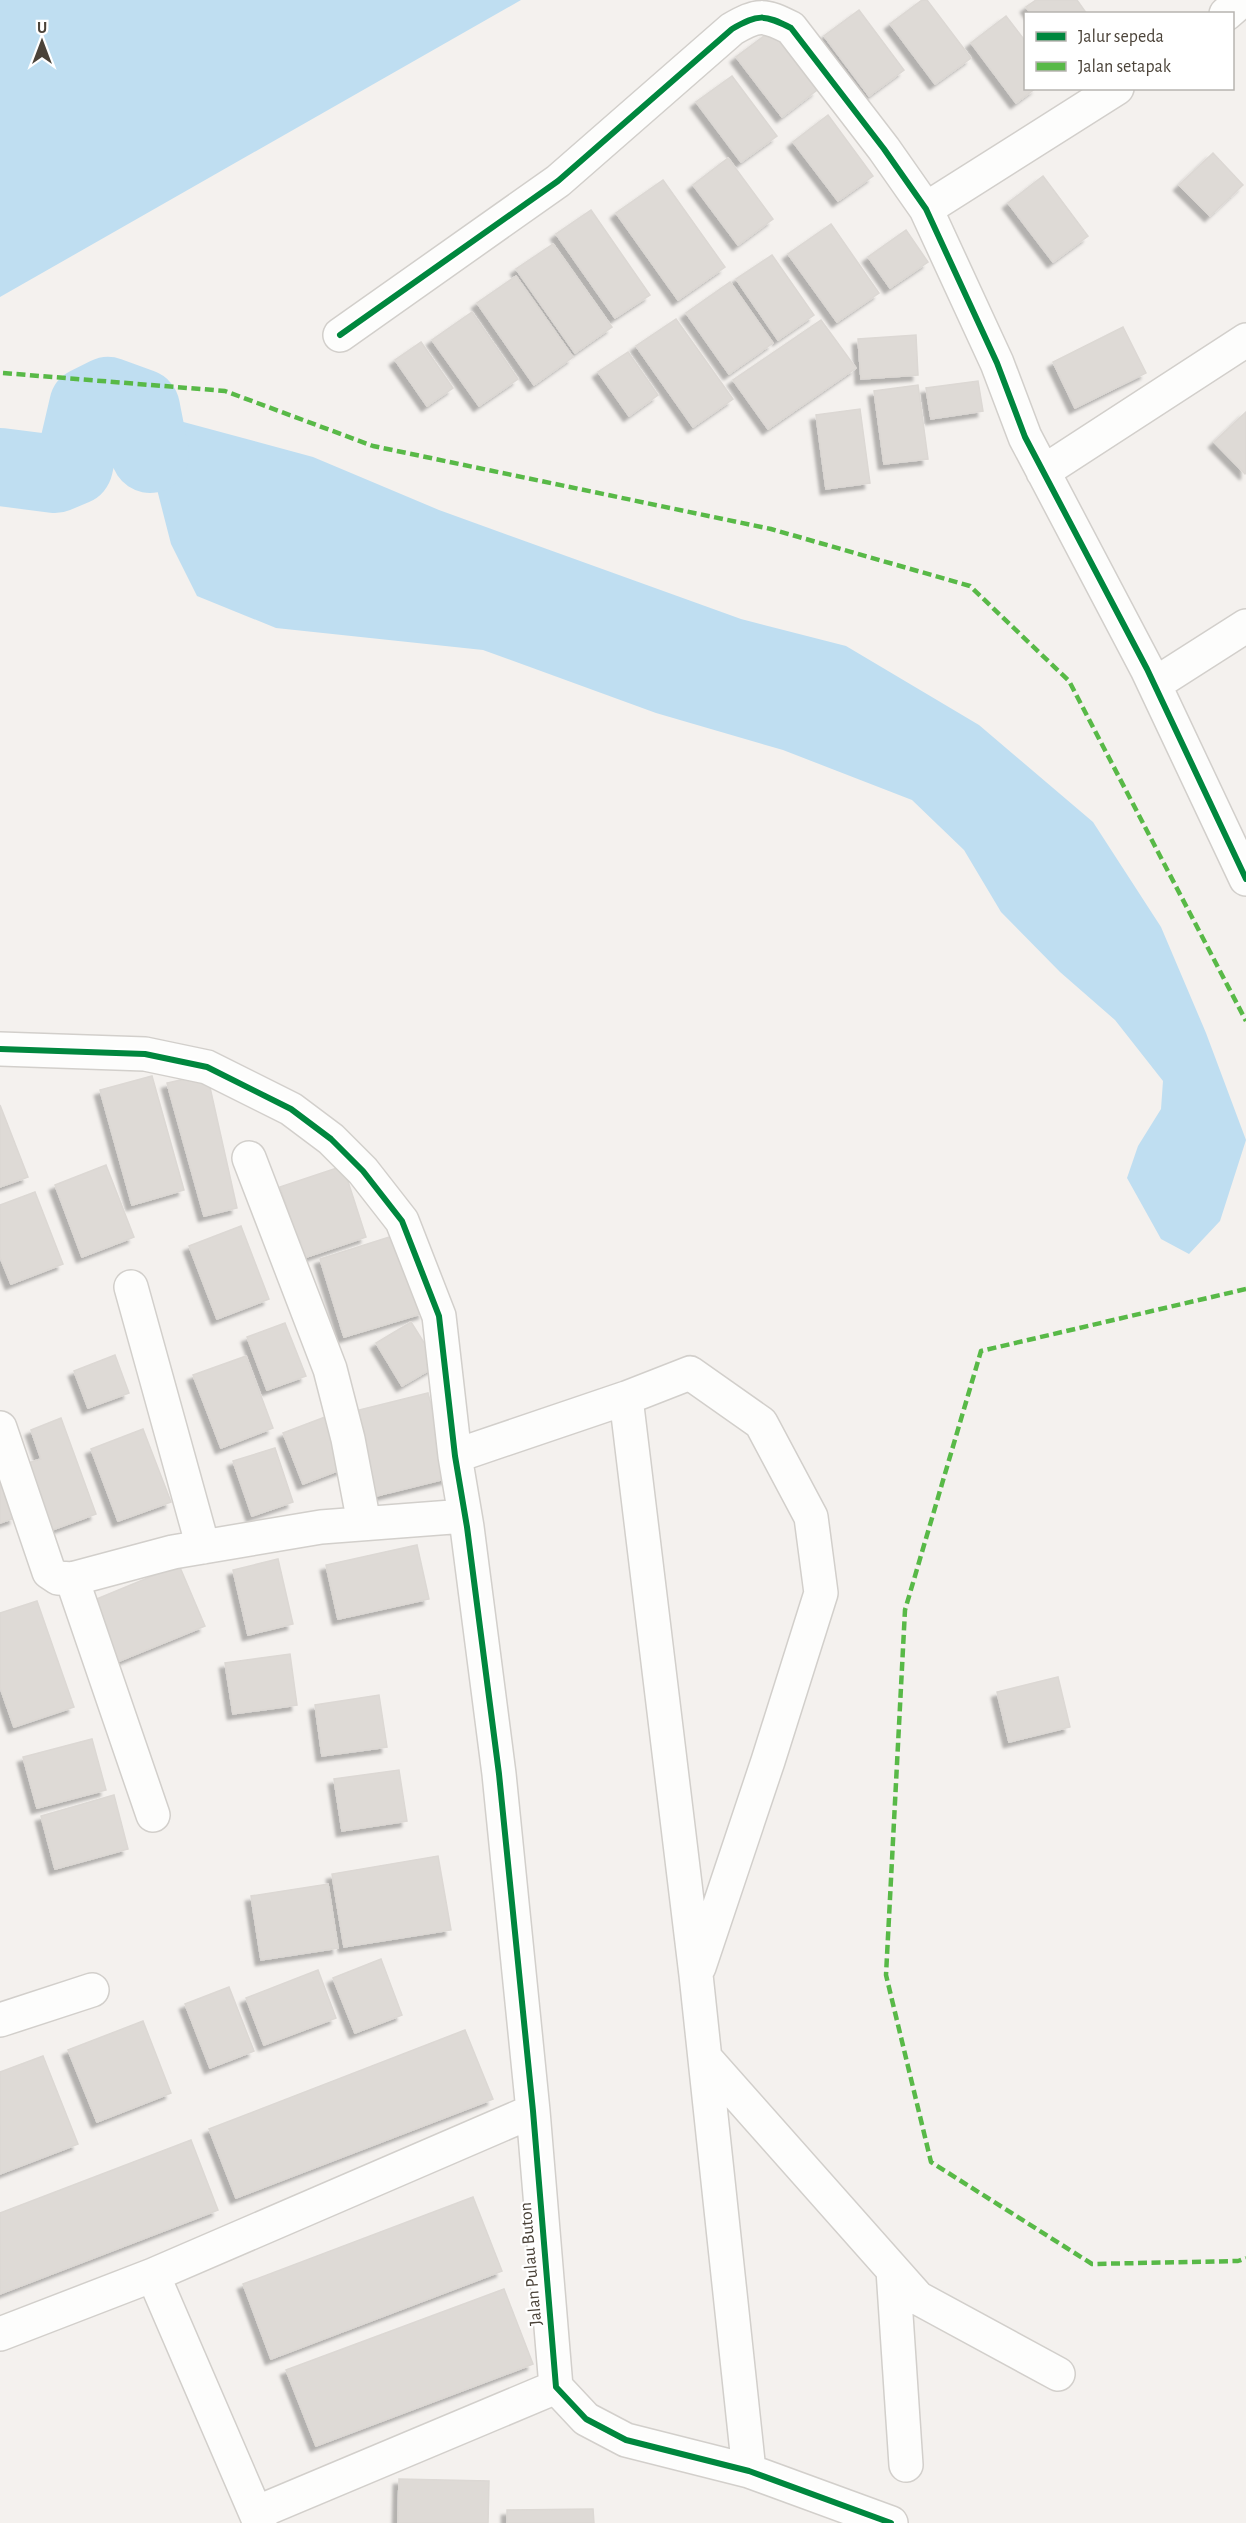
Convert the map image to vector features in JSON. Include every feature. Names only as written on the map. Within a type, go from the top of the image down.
[{"type":"street","points":[[1228,12],[1242,0]]},
{"type":"street","points":[[340,335],[558,181],[732,29],[752,17],[776,21],[790,28],[884,149],[926,208],[997,363],[1025,437],[1155,684],[1246,879]]},
{"type":"street","points":[[926,208],[1114,90]]},
{"type":"street","points":[[1043,472],[1246,340]]},
{"type":"street","points":[[1155,684],[1246,626]]},
{"type":"street","name":"Jalan Pulau Buton","points":[[0,1049],[145,1054],[207,1067],[291,1109],[331,1139],[363,1171],[402,1221],[439,1316],[455,1456],[499,1774],[533,2111],[556,2387]]},
{"type":"street","points":[[249,1158],[330,1369],[348,1438],[364,1523]]},
{"type":"street","points":[[130,1287],[203,1547]]},
{"type":"street","points":[[455,1456],[626,1398],[690,1372],[761,1423],[811,1517],[820,1593],[768,1761],[696,1975]]},
{"type":"street","points":[[626,1398],[706,2059],[749,2471]]},
{"type":"street","points":[[0,1428],[49,1572],[58,1578],[72,1579],[173,1552],[321,1527],[465,1516]]},
{"type":"street","points":[[72,1579],[153,1815]]},
{"type":"street","points":[[0,2020],[92,1990]]},
{"type":"street","points":[[706,2059],[918,2298],[1058,2374]]},
{"type":"street","points":[[0,2334],[153,2275],[533,2111]]},
{"type":"street","points":[[893,2270],[906,2465]]},
{"type":"street","points":[[153,2275],[258,2518],[556,2387],[586,2419],[626,2440],[749,2471],[891,2523]]},
{"type":"water","points":[[0,0],[521,0],[0,297]]},
{"type":"water","points":[[176,420],[313,457],[439,510],[741,619],[846,646],[979,725],[1093,822],[1161,927],[1206,1033],[1246,1140],[1220,1221],[1189,1254],[1161,1239],[1127,1178],[1138,1146],[1161,1109],[1163,1081],[1115,1020],[1060,972],[1001,912],[964,850],[912,800],[783,750],[656,713],[483,650],[276,628],[197,596],[171,544],[150,462],[151,434]]},
{"type":"building","points":[[922,0],[927,0],[971,58],[935,84],[890,24]]},
{"type":"building","points":[[1036,0],[1077,0],[1086,12],[1030,12],[1026,7]]},
{"type":"building","points":[[859,10],[904,70],[869,96],[824,36]]},
{"type":"building","points":[[1006,16],[1024,39],[1024,90],[1033,90],[1016,103],[971,43]]},
{"type":"building","points":[[772,30],[817,90],[782,117],[736,57]]},
{"type":"building","points":[[732,76],[777,136],[741,162],[696,102]]},
{"type":"building","points":[[828,115],[873,176],[838,201],[793,142]]},
{"type":"building","points":[[1213,153],[1243,185],[1210,216],[1179,185]]},
{"type":"building","points":[[728,158],[773,219],[738,245],[693,185]]},
{"type":"building","points":[[1043,176],[1088,236],[1053,262],[1008,203]]},
{"type":"building","points":[[663,180],[725,267],[678,300],[616,213]]},
{"type":"building","points":[[591,210],[650,295],[615,318],[556,234]]},
{"type":"building","points":[[831,224],[879,293],[837,322],[788,254]]},
{"type":"building","points":[[906,230],[928,262],[890,288],[868,257]]},
{"type":"building","points":[[553,244],[612,327],[575,353],[516,269]]},
{"type":"building","points":[[772,255],[814,315],[778,340],[736,279]]},
{"type":"building","points":[[516,276],[573,357],[534,385],[477,303]]},
{"type":"building","points":[[730,282],[773,343],[729,374],[686,313]]},
{"type":"building","points":[[472,312],[518,379],[479,406],[432,340]]},
{"type":"building","points":[[676,319],[733,399],[693,427],[636,346]]},
{"type":"building","points":[[821,320],[856,368],[768,429],[733,380]]},
{"type":"building","points":[[1123,327],[1146,373],[1075,408],[1053,362]]},
{"type":"building","points":[[916,335],[918,375],[861,379],[858,339]]},
{"type":"building","points":[[421,342],[453,388],[427,406],[395,360]]},
{"type":"building","points":[[628,352],[658,395],[629,416],[598,372]]},
{"type":"building","points":[[978,381],[983,411],[931,419],[926,388]]},
{"type":"building","points":[[918,385],[928,459],[884,464],[874,391]]},
{"type":"building","points":[[860,409],[870,483],[826,489],[816,415]]},
{"type":"building","points":[[1246,412],[1246,473],[1245,474],[1214,442]]},
{"type":"building","points":[[207,1074],[237,1208],[204,1216],[167,1083]]},
{"type":"building","points":[[152,1076],[184,1190],[132,1205],[100,1090]]},
{"type":"building","points":[[0,1105],[28,1177],[0,1187]]},
{"type":"building","points":[[106,1165],[134,1237],[82,1257],[55,1185]]},
{"type":"building","points":[[343,1166],[366,1237],[304,1258],[280,1187]]},
{"type":"building","points":[[35,1192],[63,1264],[11,1284],[0,1257],[0,1205]]},
{"type":"building","points":[[241,1226],[269,1299],[217,1319],[189,1246]]},
{"type":"building","points":[[399,1234],[424,1313],[344,1337],[320,1259]]},
{"type":"building","points":[[411,1322],[438,1365],[402,1386],[376,1343]]},
{"type":"building","points":[[285,1323],[306,1376],[267,1390],[247,1337]]},
{"type":"building","points":[[115,1355],[129,1393],[88,1408],[74,1371]]},
{"type":"building","points":[[246,1356],[273,1428],[221,1448],[193,1375]]},
{"type":"building","points":[[428,1393],[449,1478],[376,1496],[355,1411]]},
{"type":"building","points":[[325,1417],[345,1468],[303,1484],[283,1433]]},
{"type":"building","points":[[61,1418],[96,1514],[52,1530],[28,1463],[41,1459],[31,1430]]},
{"type":"building","points":[[143,1429],[171,1502],[118,1521],[91,1449]]},
{"type":"building","points":[[275,1448],[293,1502],[252,1516],[233,1461]]},
{"type":"building","points":[[0,1475],[15,1518],[0,1523]]},
{"type":"building","points":[[417,1545],[429,1599],[338,1619],[326,1565]]},
{"type":"building","points":[[278,1559],[293,1624],[248,1635],[233,1570]]},
{"type":"building","points":[[179,1565],[205,1626],[117,1662],[92,1601]]},
{"type":"building","points":[[37,1601],[74,1707],[14,1727],[0,1687],[0,1613]]},
{"type":"building","points":[[290,1654],[297,1705],[233,1714],[225,1663]]},
{"type":"building","points":[[1058,1677],[1070,1727],[1009,1742],[997,1692]]},
{"type":"building","points":[[379,1695],[387,1747],[322,1756],[315,1705]]},
{"type":"building","points":[[92,1739],[106,1790],[37,1808],[23,1757]]},
{"type":"building","points":[[399,1770],[407,1821],[342,1831],[334,1779]]},
{"type":"building","points":[[114,1795],[128,1849],[55,1869],[41,1816]]},
{"type":"building","points":[[438,1856],[451,1930],[344,1947],[332,1874]]},
{"type":"building","points":[[328,1884],[338,1948],[261,1960],[251,1896]]},
{"type":"building","points":[[381,1959],[402,2015],[355,2033],[333,1978]]},
{"type":"building","points":[[318,1970],[336,2018],[264,2045],[246,1998]]},
{"type":"building","points":[[229,1987],[254,2051],[210,2068],[185,2004]]},
{"type":"building","points":[[143,2021],[171,2093],[97,2122],[68,2050]]},
{"type":"building","points":[[465,2030],[493,2099],[236,2198],[209,2129]]},
{"type":"building","points":[[43,2056],[78,2144],[0,2174],[0,2072]]},
{"type":"building","points":[[191,2140],[218,2210],[0,2294],[0,2213]]},
{"type":"building","points":[[473,2197],[502,2271],[271,2359],[243,2284]]},
{"type":"building","points":[[504,2289],[533,2364],[316,2446],[286,2370]]},
{"type":"building","points":[[399,2479],[489,2481],[488,2523],[398,2523]]},
{"type":"building","points":[[593,2509],[594,2523],[507,2523],[507,2510]]},
{"type":"waterway","points":[[0,467],[55,474],[74,466],[88,406],[108,396],[141,408],[150,454]]},
{"type":"marked path","points":[[3,373],[225,391],[373,446],[771,529],[970,586],[1069,681],[1246,1021]]},
{"type":"marked path","points":[[1246,1289],[981,1351],[905,1610],[886,1975],[931,2162],[1092,2264],[1238,2261],[1246,2258]]},
{"type":"cycle path","points":[[340,335],[558,181],[732,29],[755,18],[767,18],[791,28],[884,149],[926,209],[997,363],[1025,437],[1147,669],[1246,879]]},
{"type":"cycle path","points":[[0,1049],[145,1054],[207,1067],[291,1109],[331,1139],[363,1171],[402,1221],[439,1316],[455,1456],[467,1527],[499,1774],[533,2111],[556,2387],[586,2419],[626,2440],[749,2471],[891,2523]]}]
